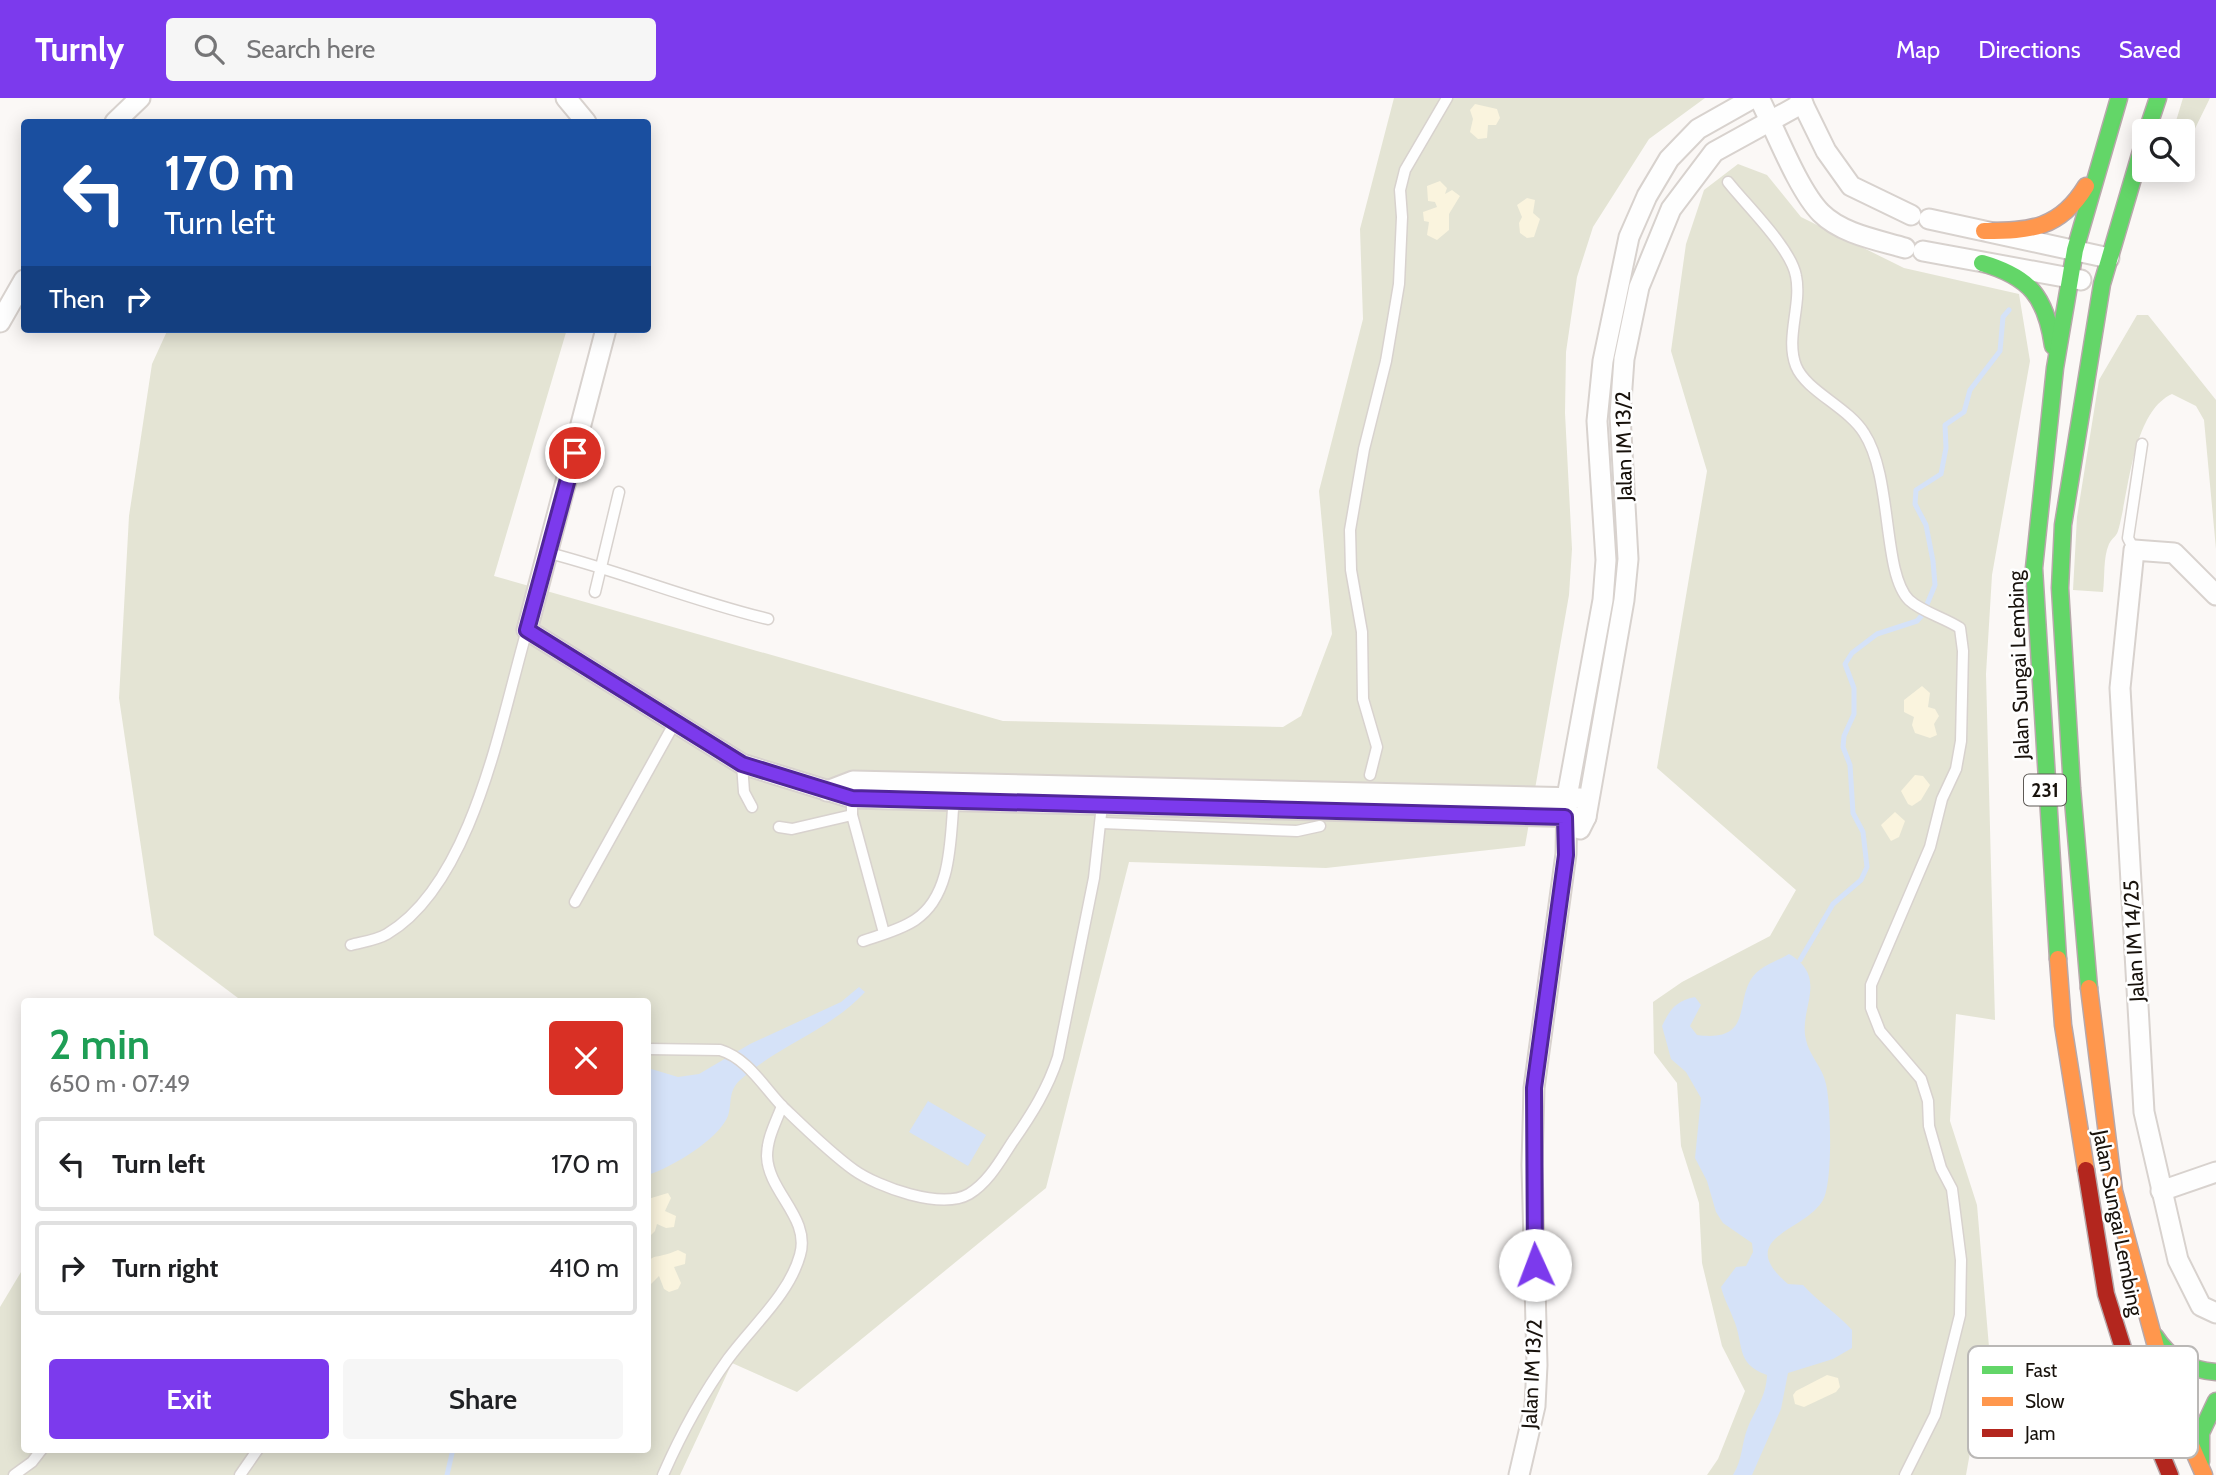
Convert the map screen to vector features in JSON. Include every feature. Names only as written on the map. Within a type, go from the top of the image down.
[{"type":"main road","name":"Jalan Sungai Lembing","points":[[2119,98],[2102,148],[2075,250],[2055,368],[2034,568],[2045,786],[2063,1025],[2106,1294],[2122,1346]]},
{"type":"main road","points":[[2151,119],[2158,98]]},
{"type":"main road","points":[[1984,231],[2023,231],[2067,214],[2078,202],[2102,148]]},
{"type":"main road","name":"Jalan Sungai Lembing","points":[[2132,181],[2102,284],[2070,475],[2060,587],[2071,788],[2092,1019],[2114,1191],[2155,1346]]},
{"type":"main road","points":[[1982,263],[2015,275],[2041,299],[2050,321],[2055,368]]},
{"type":"main road","points":[[2148,1322],[2161,1346]]},
{"type":"main road","points":[[2198,1370],[2216,1372]]},
{"type":"main road","points":[[2203,1474],[2199,1447],[2201,1433],[2216,1401]]},
{"type":"main road","name":"Jalan Sungai Lembing","points":[[2163,1458],[2170,1475]]},
{"type":"street","points":[[118,119],[140,98]]},
{"type":"street","points":[[566,98],[584,119]]},
{"type":"street","name":"Jalan IM 13/2","points":[[1519,1475],[1535,1406],[1537,1365],[1532,1165],[1534,1088],[1566,855],[1566,807],[1603,600],[1606,560],[1597,422],[1603,361],[1629,237],[1669,159],[1698,129],[1753,98]]},
{"type":"street","points":[[1759,98],[1820,212],[1861,235],[1982,263],[2102,284]]},
{"type":"street","points":[[1801,100],[1826,151],[1851,186],[1920,217],[2109,258]]},
{"type":"street","name":"Jalan IM 13/2","points":[[1566,855],[1587,808],[1625,586],[1628,559],[1620,415],[1624,359],[1639,287],[1671,209],[1714,152],[1770,121],[1801,100]]},
{"type":"street","points":[[0,322],[21,285]]},
{"type":"street","points":[[605,333],[527,630],[742,764],[852,798],[954,792],[1587,808]]},
{"type":"street","points":[[2134,550],[2174,553],[2216,595]]},
{"type":"street","name":"Jalan IM 14/25","points":[[2134,550],[2120,688],[2144,1112],[2178,1261],[2201,1306],[2216,1314]]},
{"type":"street","points":[[1060,795],[1102,814],[1207,799]]},
{"type":"street","points":[[2161,1191],[2216,1172]]},
{"type":"lane","points":[[1370,775],[1377,747],[1363,699],[1360,670],[1362,632],[1351,570],[1350,530],[1364,449],[1386,361],[1399,284],[1402,217],[1400,190],[1405,170],[1447,98]]},
{"type":"lane","points":[[1728,182],[1787,254],[1796,275],[1793,351],[1797,367],[1806,380],[1848,412],[1873,448],[1884,490],[1897,583],[1910,601],[1960,628],[1963,651],[1961,741],[1956,769],[1942,799],[1930,847],[1871,985],[1871,1008],[1880,1031],[1921,1079],[1928,1101],[1929,1126],[1941,1168],[1952,1189],[1961,1260],[1960,1314],[1935,1415],[1905,1475]]},
{"type":"lane","points":[[2134,550],[2128,538],[2142,444]]},
{"type":"lane","points":[[595,592],[619,492]]},
{"type":"lane","points":[[549,553],[601,567],[710,604],[768,619]]},
{"type":"lane","points":[[351,945],[386,935],[416,907],[447,867],[482,792],[527,630]]},
{"type":"lane","points":[[575,902],[674,724]]},
{"type":"lane","points":[[742,764],[744,792],[752,807]]},
{"type":"lane","points":[[863,941],[916,919],[939,887],[951,852],[954,792]]},
{"type":"lane","points":[[779,827],[792,829],[852,798],[884,933]]},
{"type":"lane","points":[[651,1049],[720,1050],[730,1053],[754,1074],[782,1106],[855,1171],[920,1199],[946,1200],[968,1195],[987,1179],[1050,1083],[1061,1044],[1102,814],[1297,831],[1320,826]]},
{"type":"lane","points":[[663,1475],[684,1428],[727,1360],[793,1276],[801,1252],[803,1239],[798,1224],[772,1178],[767,1158],[768,1140],[782,1106]]},
{"type":"lane","points":[[14,1475],[32,1462],[38,1453]]},
{"type":"lane","points":[[240,1475],[255,1453]]},
{"type":"green space","points":[[1394,98],[1705,98],[1649,139],[1593,227],[1577,277],[1566,352],[1565,413],[1572,549],[1569,595],[1525,846],[1326,868],[1129,862],[1046,1188],[797,1392],[732,1363],[680,1475],[0,1475],[0,1307],[21,1272],[21,1453],[651,1453],[651,998],[238,998],[154,935],[119,698],[129,516],[152,364],[166,333],[566,333],[494,576],[1003,721],[1283,727],[1301,716],[1332,634],[1319,491],[1363,319],[1360,229]]},
{"type":"green space","points":[[2183,98],[2210,98],[2195,129],[2195,119],[2177,119]]},
{"type":"green space","points":[[1738,164],[1767,175],[1801,217],[1904,268],[2019,294],[2030,361],[1992,575],[1986,674],[1995,1020],[1956,1014],[1950,1121],[1977,1205],[1989,1346],[1968,1346],[1969,1458],[1966,1475],[1707,1475],[1718,1459],[1745,1391],[1722,1346],[1702,1263],[1699,1203],[1681,1146],[1677,1083],[1654,1053],[1653,1002],[1682,982],[1770,936],[1796,890],[1657,768],[1707,471],[1671,351],[1686,244],[1704,190]]},
{"type":"green space","points":[[2137,315],[2148,315],[2216,400],[2216,549],[2204,420],[2196,406],[2172,394],[2159,404],[2148,418],[2140,436],[2118,531],[2107,549],[2103,592],[2073,590],[2077,517],[2099,380]]},
{"type":"sand","points":[[1475,104],[1497,109],[1500,118],[1496,125],[1488,125],[1487,138],[1478,139],[1470,132],[1473,119],[1470,110]]},
{"type":"sand","points":[[1440,181],[1447,188],[1445,194],[1452,190],[1460,196],[1449,214],[1449,230],[1437,240],[1427,235],[1429,222],[1424,221],[1423,212],[1437,207],[1435,202],[1428,201],[1427,186]]},
{"type":"sand","points":[[1527,198],[1535,200],[1533,213],[1540,219],[1534,237],[1527,238],[1520,233],[1519,223],[1522,217],[1517,205]]},
{"type":"sand","points":[[1922,686],[1930,693],[1928,707],[1935,709],[1939,716],[1934,724],[1937,735],[1930,738],[1915,733],[1912,725],[1914,717],[1904,712],[1904,700]]},
{"type":"sand","points":[[1915,775],[1923,776],[1930,785],[1921,800],[1912,806],[1901,791]]},
{"type":"sand","points":[[1895,812],[1905,821],[1899,837],[1891,841],[1881,825]]},
{"type":"sand","points":[[668,1193],[671,1198],[665,1211],[676,1216],[674,1227],[666,1228],[657,1224],[651,1235],[651,1198]]},
{"type":"sand","points":[[678,1250],[686,1254],[685,1264],[674,1267],[681,1283],[678,1289],[669,1292],[664,1289],[659,1276],[651,1284],[651,1260]]},
{"type":"sand","points":[[1827,1375],[1838,1378],[1840,1387],[1836,1392],[1804,1407],[1795,1404],[1793,1395],[1796,1391]]},
{"type":"water","points":[[1789,954],[1801,963],[1808,973],[1810,994],[1806,1040],[1822,1072],[1828,1094],[1830,1161],[1823,1200],[1814,1211],[1778,1236],[1770,1245],[1768,1256],[1773,1268],[1788,1284],[1803,1285],[1852,1330],[1852,1348],[1833,1359],[1788,1373],[1781,1409],[1752,1475],[1733,1475],[1739,1463],[1748,1427],[1763,1396],[1767,1375],[1749,1365],[1745,1359],[1737,1327],[1721,1287],[1736,1267],[1746,1266],[1753,1252],[1752,1243],[1723,1223],[1716,1212],[1707,1181],[1695,1158],[1701,1098],[1686,1072],[1671,1059],[1662,1026],[1674,1007],[1695,997],[1701,1005],[1690,1026],[1697,1035],[1716,1036],[1728,1032],[1736,1025],[1749,983],[1756,973]]},
{"type":"water","points":[[859,987],[865,992],[851,1006],[820,1028],[754,1068],[736,1085],[728,1116],[715,1134],[681,1159],[651,1174],[651,1069],[678,1077],[699,1074],[750,1044],[841,1002]]},
{"type":"water","points":[[928,1101],[986,1135],[968,1166],[909,1132]]},
{"type":"waterway","points":[[1800,960],[1833,904],[1861,880],[1867,867],[1863,832],[1853,813],[1850,765],[1843,747],[1844,736],[1854,714],[1854,688],[1845,664],[1852,653],[1877,634],[1917,621],[1923,614],[1935,585],[1926,525],[1915,504],[1916,490],[1941,474],[1946,448],[1945,425],[1964,412],[1970,390],[2000,351],[2003,317],[2009,310]]},
{"type":"waterway","points":[[447,1475],[452,1453]]},
{"type":"traffic: fast","points":[[2058,959],[2034,568],[2055,368],[2075,250],[2119,98]]},
{"type":"traffic: fast","points":[[2151,119],[2158,98]]},
{"type":"traffic: fast","points":[[2089,988],[2072,788],[2060,588],[2063,525],[2102,284],[2132,182]]},
{"type":"traffic: fast","points":[[1982,263],[2012,275],[2033,291],[2046,314],[2053,346]]},
{"type":"traffic: fast","points":[[2155,1336],[2163,1346]]},
{"type":"traffic: fast","points":[[2198,1369],[2216,1372]]},
{"type":"traffic: fast","points":[[2201,1462],[2201,1433],[2216,1401]]},
{"type":"traffic: slow","points":[[1984,231],[2016,230],[2043,225],[2066,211],[2086,186]]},
{"type":"traffic: slow","points":[[2058,959],[2063,1025],[2086,1170]]},
{"type":"traffic: slow","points":[[2089,988],[2114,1191],[2156,1346]]},
{"type":"traffic: slow","points":[[2197,1458],[2204,1475]]},
{"type":"traffic: jam","points":[[2086,1170],[2106,1294],[2122,1346]]},
{"type":"traffic: jam","points":[[2163,1458],[2170,1475]]},
{"type":"route","points":[[575,453],[527,630],[742,764],[795,783],[852,798],[1565,817],[1566,855],[1534,1088],[1532,1165],[1535,1265]]}]
